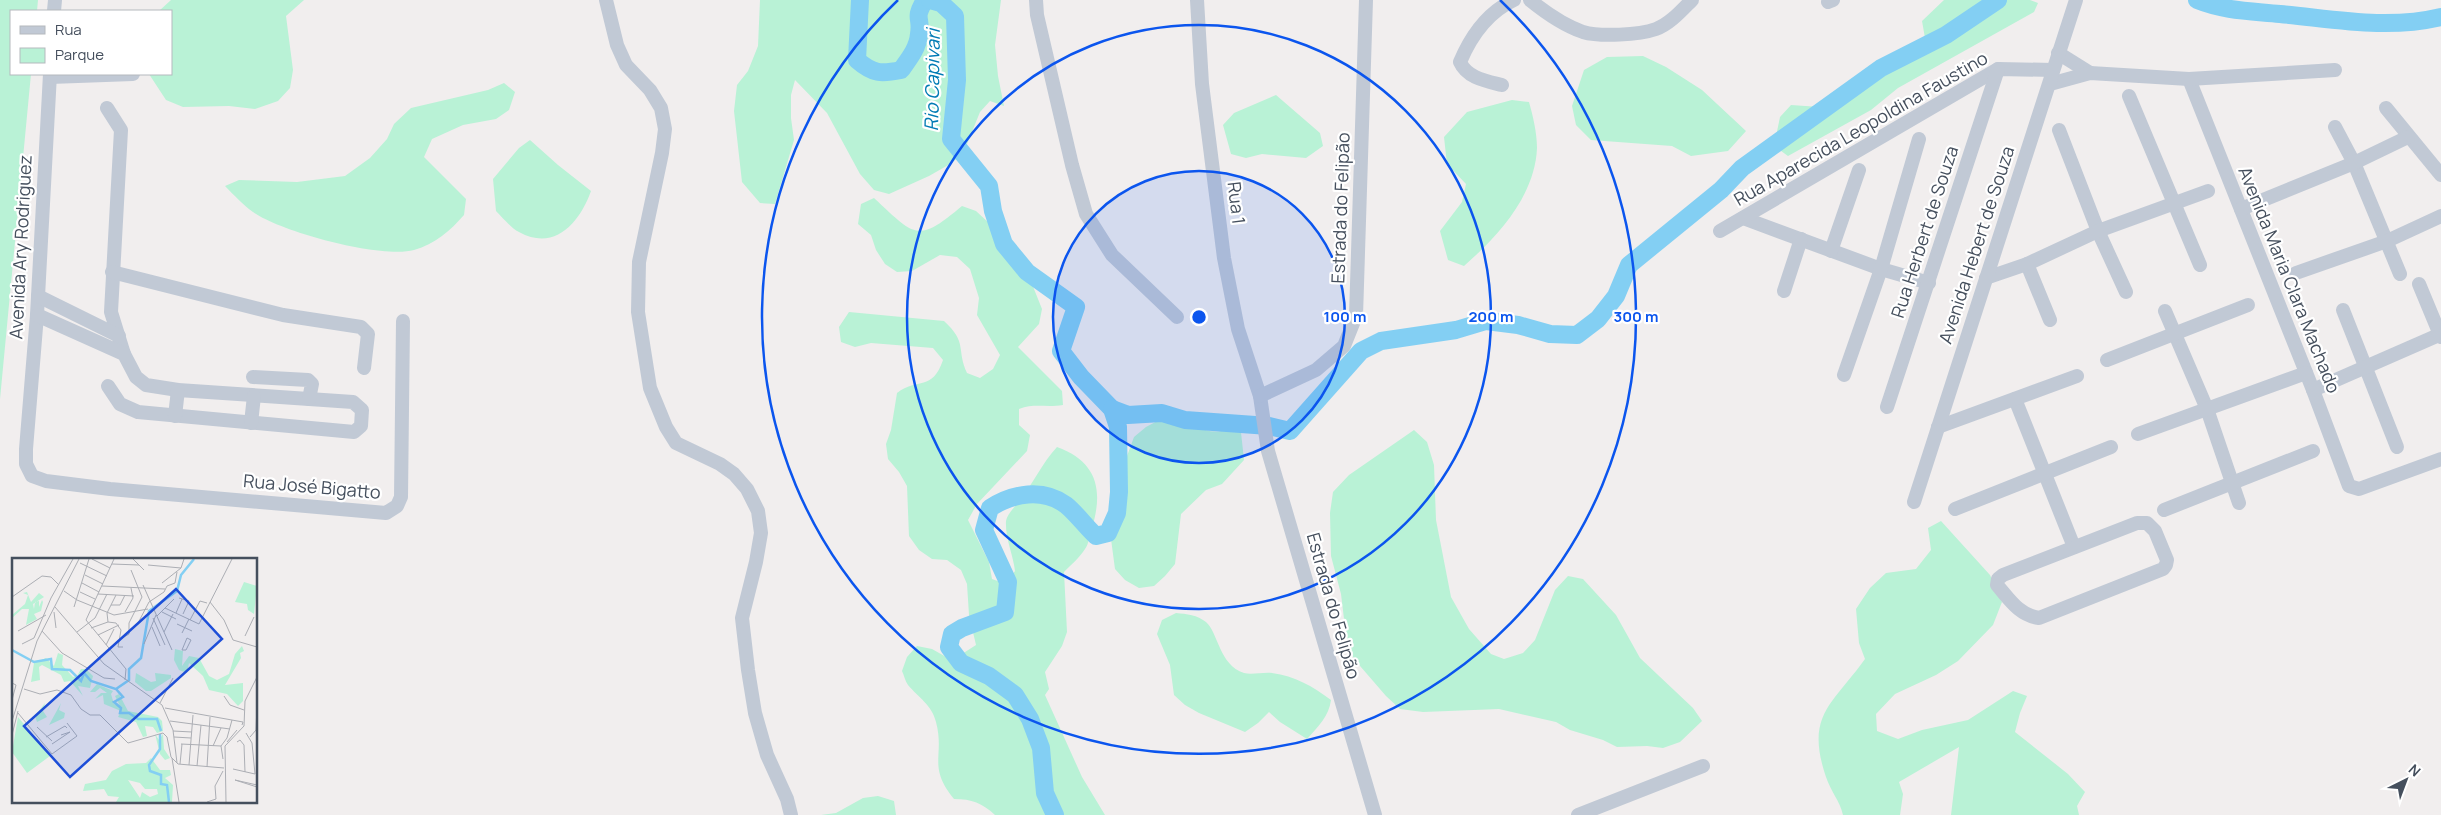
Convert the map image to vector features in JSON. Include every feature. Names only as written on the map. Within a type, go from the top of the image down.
[{"type":"street","points":[[606,0],[617,45],[626,64],[650,90],[661,108],[665,129],[662,153],[639,262],[638,312],[650,388],[666,427],[676,443],[720,464],[734,474],[747,489],[758,511],[761,533],[742,618],[755,713],[768,755],[787,799],[791,815]]},
{"type":"street","points":[[1036,0],[1036,15],[1086,214],[1112,255],[1177,317]]},
{"type":"street","name":"Rua 1","points":[[1197,0],[1202,84],[1224,258],[1238,328],[1261,401]]},
{"type":"street","name":"Estrada do Felipão","points":[[1366,0],[1356,316],[1344,346],[1316,370],[1261,401],[1268,451],[1375,815]]},
{"type":"street","points":[[1502,85],[1483,80],[1464,71],[1460,62],[1478,29],[1501,6],[1514,0]]},
{"type":"street","points":[[1530,0],[1552,18],[1584,32],[1628,34],[1657,28],[1678,14],[1692,0]]},
{"type":"street","name":"Avenida Hebert de Souza","points":[[1914,502],[2075,2]]},
{"type":"street","points":[[2058,53],[2090,73]]},
{"type":"street","name":"Rua Aparecida Leopoldina Faustino","points":[[1720,231],[1998,69],[2051,77],[2090,73],[2189,78],[2335,70]]},
{"type":"street","name":"Rua Herbert de Souza","points":[[1888,407],[1998,69]]},
{"type":"street","name":"Avenida Ary Rodriguez","points":[[36,478],[28,472],[26,464],[37,315],[50,75]]},
{"type":"street","name":"Avenida Maria Clara Machado","points":[[2189,78],[2313,390],[2349,486],[2359,489],[2441,459]]},
{"type":"street","points":[[2129,96],[2200,265]]},
{"type":"street","points":[[107,108],[121,130],[111,312],[124,354],[136,377],[146,385],[178,390],[358,405],[362,410],[361,426],[354,432],[138,412],[120,404],[108,386]]},
{"type":"street","points":[[2386,108],[2441,175]]},
{"type":"street","points":[[2335,127],[2354,163],[2400,274]]},
{"type":"street","points":[[2059,130],[2098,231],[2126,292]]},
{"type":"street","points":[[2241,210],[2354,163],[2408,137]]},
{"type":"street","points":[[1844,375],[1881,269],[1919,139]]},
{"type":"street","points":[[1831,251],[1859,170]]},
{"type":"street","points":[[1986,278],[2027,264],[2098,231],[2208,191]]},
{"type":"street","points":[[2296,273],[2387,241],[2441,216]]},
{"type":"street","points":[[1743,218],[1881,269],[1929,283]]},
{"type":"street","points":[[1784,291],[1801,239]]},
{"type":"street","points":[[2027,264],[2050,320]]},
{"type":"street","points":[[112,272],[283,315],[361,327],[368,334],[364,368]]},
{"type":"street","points":[[2313,390],[2365,366],[2441,335],[2419,284]]},
{"type":"street","points":[[38,296],[119,336]]},
{"type":"street","points":[[2107,360],[2248,305]]},
{"type":"street","points":[[2343,310],[2397,447]]},
{"type":"street","points":[[2165,311],[2207,409],[2239,503]]},
{"type":"street","points":[[37,315],[124,354]]},
{"type":"street","name":"Rua José Bigatto","points":[[36,478],[110,489],[386,513],[392,511],[401,497],[403,321]]},
{"type":"street","points":[[2138,434],[2306,373]]},
{"type":"street","points":[[1938,427],[2077,376]]},
{"type":"street","points":[[253,377],[308,380],[312,384],[309,400]]},
{"type":"street","points":[[175,416],[178,390]]},
{"type":"street","points":[[251,423],[254,396]]},
{"type":"street","points":[[2015,399],[2074,547]]},
{"type":"street","points":[[1955,509],[2111,448]]},
{"type":"street","points":[[2164,510],[2313,451]]},
{"type":"street","points":[[2147,522],[2155,531],[2167,560],[2163,569],[2039,618],[2019,611],[1997,585],[1998,579],[2003,574],[2074,547],[2137,523],[2147,522]]},
{"type":"street","points":[[1578,815],[1703,766]]},
{"type":"green space","points":[[0,0],[38,0],[37,10],[10,10],[10,75],[31,75],[0,399]]},
{"type":"green space","points":[[171,0],[304,0],[286,16],[293,70],[290,88],[278,101],[255,109],[229,106],[183,107],[166,100],[150,75],[172,75],[172,10],[160,10]]},
{"type":"green space","points":[[760,0],[1001,0],[995,45],[998,76],[1004,106],[990,101],[980,112],[963,154],[950,164],[929,176],[889,194],[874,190],[860,174],[827,113],[795,80],[791,95],[791,118],[794,140],[775,204],[760,203],[742,182],[734,111],[737,85],[748,71],[758,46]]},
{"type":"green space","points":[[1944,0],[2030,0],[2038,3],[2034,12],[1898,88],[1871,110],[1788,156],[1774,146],[1780,117],[1791,105],[1820,107],[1846,93],[1859,83],[1889,73],[1925,38],[1922,21]]},
{"type":"green space","points":[[1643,56],[1666,67],[1702,90],[1746,131],[1728,151],[1691,156],[1672,146],[1591,140],[1576,125],[1572,106],[1584,70],[1607,57]]},
{"type":"green space","points":[[504,83],[515,92],[509,110],[496,119],[463,125],[432,139],[424,157],[466,199],[464,215],[448,232],[429,244],[414,250],[399,252],[379,251],[332,242],[285,228],[253,212],[225,186],[239,180],[297,182],[345,176],[370,158],[387,139],[394,124],[411,108],[488,90]]},
{"type":"green space","points":[[1276,95],[1320,133],[1323,146],[1306,158],[1262,154],[1246,158],[1231,154],[1223,125],[1234,113]]},
{"type":"green space","points":[[1512,100],[1529,102],[1536,136],[1535,166],[1530,182],[1513,214],[1489,242],[1464,266],[1448,260],[1440,231],[1462,202],[1466,184],[1447,164],[1444,137],[1467,112]]},
{"type":"green space","points":[[530,140],[591,191],[573,223],[555,236],[544,238],[532,237],[519,232],[496,211],[493,179],[519,148]]},
{"type":"green space","points":[[874,198],[899,221],[916,230],[925,230],[935,226],[962,206],[976,211],[1017,249],[1042,309],[1039,324],[1018,347],[1062,391],[1063,405],[1030,406],[1019,409],[1019,425],[1030,435],[1027,451],[977,504],[968,520],[989,562],[992,579],[1006,584],[1015,571],[1007,534],[1007,518],[1057,447],[1071,453],[1081,461],[1089,470],[1094,480],[1097,491],[1095,517],[1086,547],[1064,572],[1067,632],[1062,646],[1045,672],[1049,689],[1045,695],[1082,777],[1105,815],[995,815],[986,807],[976,802],[954,799],[941,778],[938,761],[938,734],[934,716],[928,706],[908,685],[902,671],[907,657],[917,646],[932,649],[948,658],[962,654],[976,645],[969,615],[967,584],[961,570],[947,560],[932,559],[919,550],[909,536],[907,486],[899,472],[888,459],[886,444],[891,430],[897,393],[905,388],[929,380],[939,370],[943,360],[933,348],[871,343],[855,347],[841,342],[839,327],[849,312],[944,321],[959,341],[967,373],[980,378],[993,369],[1000,355],[977,315],[979,298],[970,269],[957,257],[940,255],[912,271],[897,272],[885,264],[876,250],[871,235],[858,224],[861,204]]},
{"type":"green space","points":[[1177,416],[1201,429],[1215,432],[1223,431],[1240,423],[1244,460],[1222,484],[1206,490],[1181,514],[1175,564],[1154,586],[1139,588],[1125,580],[1115,569],[1111,539],[1116,507],[1121,493],[1122,476],[1134,437],[1146,427],[1161,419]]},
{"type":"green space","points":[[1414,430],[1427,442],[1434,465],[1436,520],[1451,597],[1469,629],[1491,654],[1504,659],[1523,653],[1535,640],[1555,590],[1568,576],[1583,579],[1616,615],[1640,658],[1693,708],[1702,721],[1680,742],[1663,748],[1647,746],[1617,747],[1603,740],[1570,730],[1556,722],[1499,709],[1423,712],[1400,709],[1386,696],[1354,659],[1347,644],[1341,594],[1331,556],[1330,513],[1333,492],[1349,475]]},
{"type":"green space","points":[[1941,521],[1990,575],[2002,602],[1993,625],[1958,661],[1936,675],[1895,694],[1876,714],[1877,731],[1898,739],[1922,730],[1968,720],[2013,691],[2027,696],[2015,732],[2068,774],[2085,792],[2077,806],[2079,815],[1951,815],[1959,747],[1899,782],[1903,794],[1900,815],[1843,815],[1826,777],[1820,756],[1819,739],[1820,725],[1825,712],[1865,659],[1859,643],[1856,609],[1870,588],[1886,573],[1916,569],[1931,550],[1928,528]]},
{"type":"green space","points":[[1176,613],[1195,616],[1206,622],[1224,656],[1236,669],[1247,674],[1272,673],[1296,679],[1331,700],[1328,711],[1319,726],[1307,739],[1280,722],[1269,712],[1245,732],[1199,713],[1185,705],[1174,695],[1170,665],[1157,634],[1162,620]]},
{"type":"green space","points":[[878,796],[894,801],[896,815],[821,815],[836,813],[863,798]]},
{"type":"waterway","name":"Rio Capivari","points":[[860,0],[857,60],[877,72],[901,70],[913,53],[920,28],[919,11],[925,0]]},
{"type":"waterway","name":"Rio Capivari","points":[[930,0],[941,3],[955,16],[957,80],[951,139],[989,186],[993,211],[1004,244],[1027,272],[1076,307],[1061,351],[1081,377],[1112,409],[1118,427],[1119,492],[1117,513],[1108,533],[1096,536],[1066,505],[1048,496],[1028,494],[1018,496],[990,508],[984,530],[1008,582],[1005,612],[962,628],[952,634],[949,647],[961,663],[989,676],[1015,695],[1030,719],[1041,748],[1045,793],[1055,815]]},
{"type":"waterway","points":[[1112,409],[1128,415],[1162,413],[1185,420],[1269,426],[1290,431],[1361,351],[1381,341],[1456,330],[1486,321],[1518,325],[1550,334],[1577,335],[1598,319],[1616,296],[1629,265],[1721,190],[1742,168],[1881,68],[1946,35],[1998,0]]},
{"type":"waterway","points":[[2197,0],[2207,4],[2238,10],[2360,22],[2401,23],[2441,17]]}]
